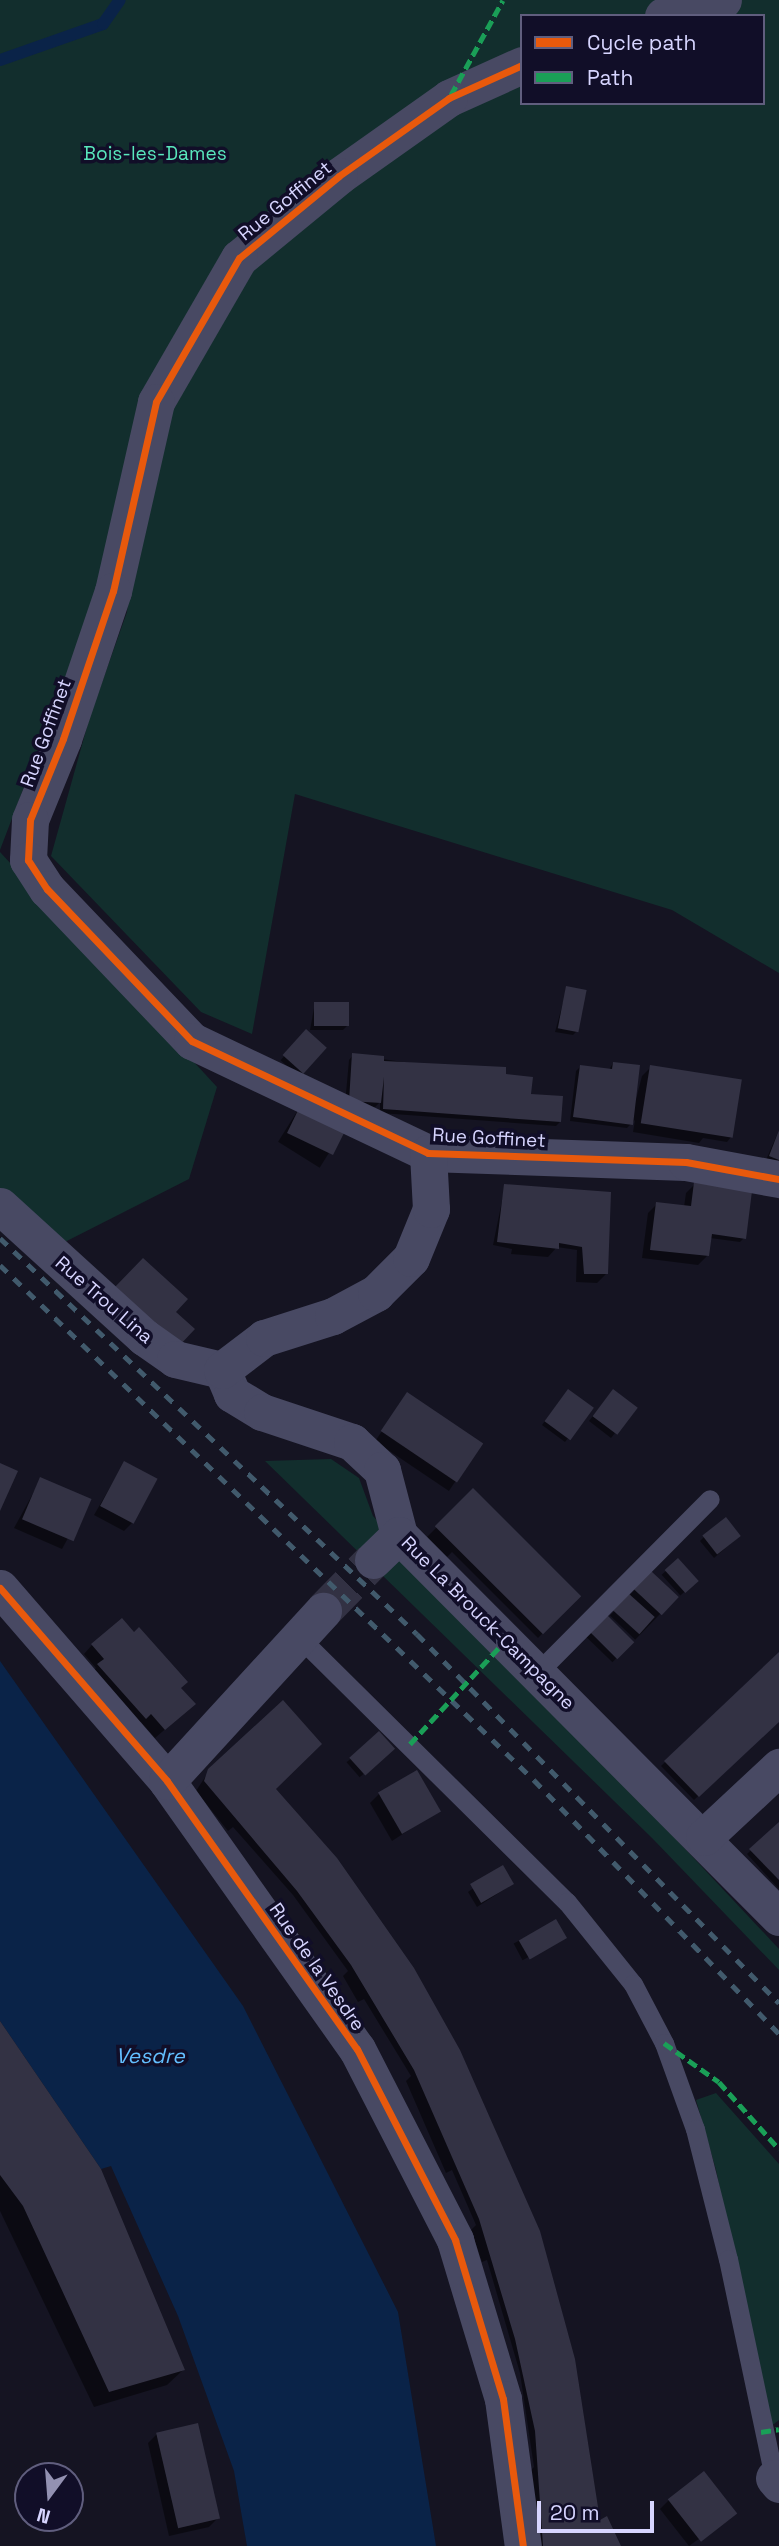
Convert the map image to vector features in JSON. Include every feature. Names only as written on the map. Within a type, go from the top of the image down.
[{"type":"street","points":[[670,14],[723,0]]},
{"type":"street","name":"Rue Goffinet","points":[[520,66],[449,98],[339,176],[239,258],[156,402],[113,591],[63,740],[30,820],[28,860],[47,889],[192,1041],[428,1153],[686,1162],[779,1179]]},
{"type":"street","name":"Rue Goffinet","points":[[222,1370],[264,1338],[333,1316],[376,1293],[411,1258],[432,1209],[428,1153]]},
{"type":"street","name":"Rue Trou Lina","points":[[0,1206],[154,1345],[174,1359],[222,1370]]},
{"type":"street","name":"Rue La Brouck-Campagne","points":[[222,1370],[232,1394],[262,1412],[352,1442],[382,1470],[398,1535],[704,1838],[779,1917]]},
{"type":"street","points":[[373,1560],[398,1535]]},
{"type":"street","name":"Rue de la Vesdre","points":[[0,1588],[167,1781],[357,2049],[455,2241],[503,2399],[523,2546]]},
{"type":"street","points":[[167,1781],[311,1624]]},
{"type":"street","points":[[704,1838],[779,1767]]},
{"type":"lane","points":[[537,1673],[710,1499]]},
{"type":"lane","points":[[311,1624],[567,1902],[634,1984],[664,2043],[695,2129],[729,2259],[777,2481]]},
{"type":"green space","name":"Bois-les-Dames","points":[[0,0],[779,0],[779,973],[672,910],[295,794],[252,1034],[201,1012],[51,856],[90,716],[127,612],[150,408],[88,619],[0,850]]},
{"type":"green space","points":[[0,852],[217,1087],[189,1179],[53,1248],[0,1200]]},
{"type":"green space","points":[[331,1459],[359,1478],[373,1516],[779,1949],[779,1970],[652,1838],[265,1461]]},
{"type":"green space","points":[[716,2093],[779,2164],[779,2420],[769,2428],[716,2170],[696,2100]]},
{"type":"water","name":"Vesdre","points":[[0,1661],[243,2006],[398,2312],[436,2546],[247,2546],[234,2471],[178,2316],[111,2166],[101,2169],[0,2021]]},
{"type":"building","points":[[566,986],[587,990],[578,1032],[558,1028]]},
{"type":"building","points":[[314,1002],[349,1002],[349,1026],[314,1026]]},
{"type":"building","points":[[306,1029],[327,1048],[303,1074],[283,1055]]},
{"type":"building","points":[[352,1053],[384,1056],[384,1061],[506,1067],[506,1074],[533,1077],[531,1094],[563,1096],[561,1122],[383,1109],[384,1077],[381,1103],[349,1101]]},
{"type":"building","points":[[613,1062],[640,1065],[633,1125],[573,1117],[580,1065],[612,1069]]},
{"type":"building","points":[[650,1065],[742,1080],[733,1138],[641,1123]]},
{"type":"building","points":[[303,1100],[347,1127],[333,1155],[287,1133]]},
{"type":"building","points":[[779,1130],[779,1160],[769,1156]]},
{"type":"building","points":[[694,1182],[752,1191],[746,1239],[712,1234],[709,1256],[650,1250],[656,1202],[691,1206]]},
{"type":"building","points":[[504,1184],[611,1192],[608,1274],[584,1274],[582,1247],[559,1243],[559,1249],[497,1242]]},
{"type":"building","points":[[143,1258],[188,1299],[176,1312],[195,1329],[178,1347],[114,1288]]},
{"type":"building","points":[[568,1389],[594,1408],[570,1440],[544,1421]]},
{"type":"building","points":[[613,1389],[638,1408],[617,1435],[593,1416]]},
{"type":"building","points":[[407,1392],[483,1443],[457,1482],[381,1431]]},
{"type":"building","points":[[124,1461],[158,1479],[134,1524],[100,1506]]},
{"type":"building","points":[[0,1463],[18,1471],[0,1511]]},
{"type":"building","points":[[40,1477],[92,1499],[74,1541],[22,1519]]},
{"type":"building","points":[[473,1488],[581,1596],[543,1634],[435,1526]]},
{"type":"building","points":[[726,1517],[741,1536],[717,1554],[702,1535]]},
{"type":"building","points":[[678,1558],[699,1581],[685,1593],[665,1570]]},
{"type":"building","points":[[651,1571],[679,1597],[662,1615],[634,1589]]},
{"type":"building","points":[[628,1593],[655,1617],[639,1634],[613,1610]]},
{"type":"building","points":[[606,1614],[634,1642],[617,1659],[589,1631]]},
{"type":"building","points":[[122,1618],[134,1632],[139,1627],[188,1682],[181,1688],[196,1704],[165,1730],[151,1714],[146,1719],[97,1664],[104,1659],[91,1644]]},
{"type":"building","points":[[779,1652],[779,1722],[699,1797],[664,1761]]},
{"type":"building","points":[[283,1700],[322,1744],[276,1789],[337,1858],[414,1968],[460,2050],[540,2231],[575,2359],[600,2520],[607,2516],[621,2546],[543,2546],[535,2431],[515,2339],[479,2219],[414,2070],[351,1965],[297,1891],[204,1781],[208,1769]]},
{"type":"building","points":[[379,1731],[395,1749],[365,1776],[349,1758]]},
{"type":"building","points":[[417,1770],[441,1812],[402,1834],[378,1792]]},
{"type":"building","points":[[779,1822],[779,1880],[749,1849]]},
{"type":"building","points":[[503,1865],[514,1884],[481,1903],[470,1884]]},
{"type":"building","points":[[556,1919],[567,1938],[530,1960],[519,1940]]},
{"type":"building","points":[[0,2021],[101,2169],[185,2370],[109,2392],[23,2206],[0,2175]]},
{"type":"building","points":[[198,2423],[220,2518],[178,2528],[156,2433]]},
{"type":"building","points":[[704,2471],[737,2514],[701,2542],[668,2499]]},
{"type":"waterway","points":[[0,60],[103,24],[120,0]]},
{"type":"tunnel","points":[[323,1611],[373,1560]]},
{"type":"railway","points":[[0,1238],[417,1634],[779,2003]]},
{"type":"railway","points":[[0,1265],[534,1780],[779,2034]]},
{"type":"marked path","points":[[451,95],[503,0]]},
{"type":"marked path","points":[[410,1744],[505,1641]]},
{"type":"marked path","points":[[664,2043],[719,2082],[779,2149]]},
{"type":"marked path","points":[[761,2432],[779,2429]]},
{"type":"cycle path","points":[[520,66],[449,98],[339,176],[239,258],[156,402],[113,591],[63,739],[30,820],[28,860],[47,889],[192,1041],[428,1153],[686,1162],[779,1179]]},
{"type":"cycle path","points":[[0,1588],[167,1781],[357,2049],[455,2240],[503,2399],[523,2546]]}]
